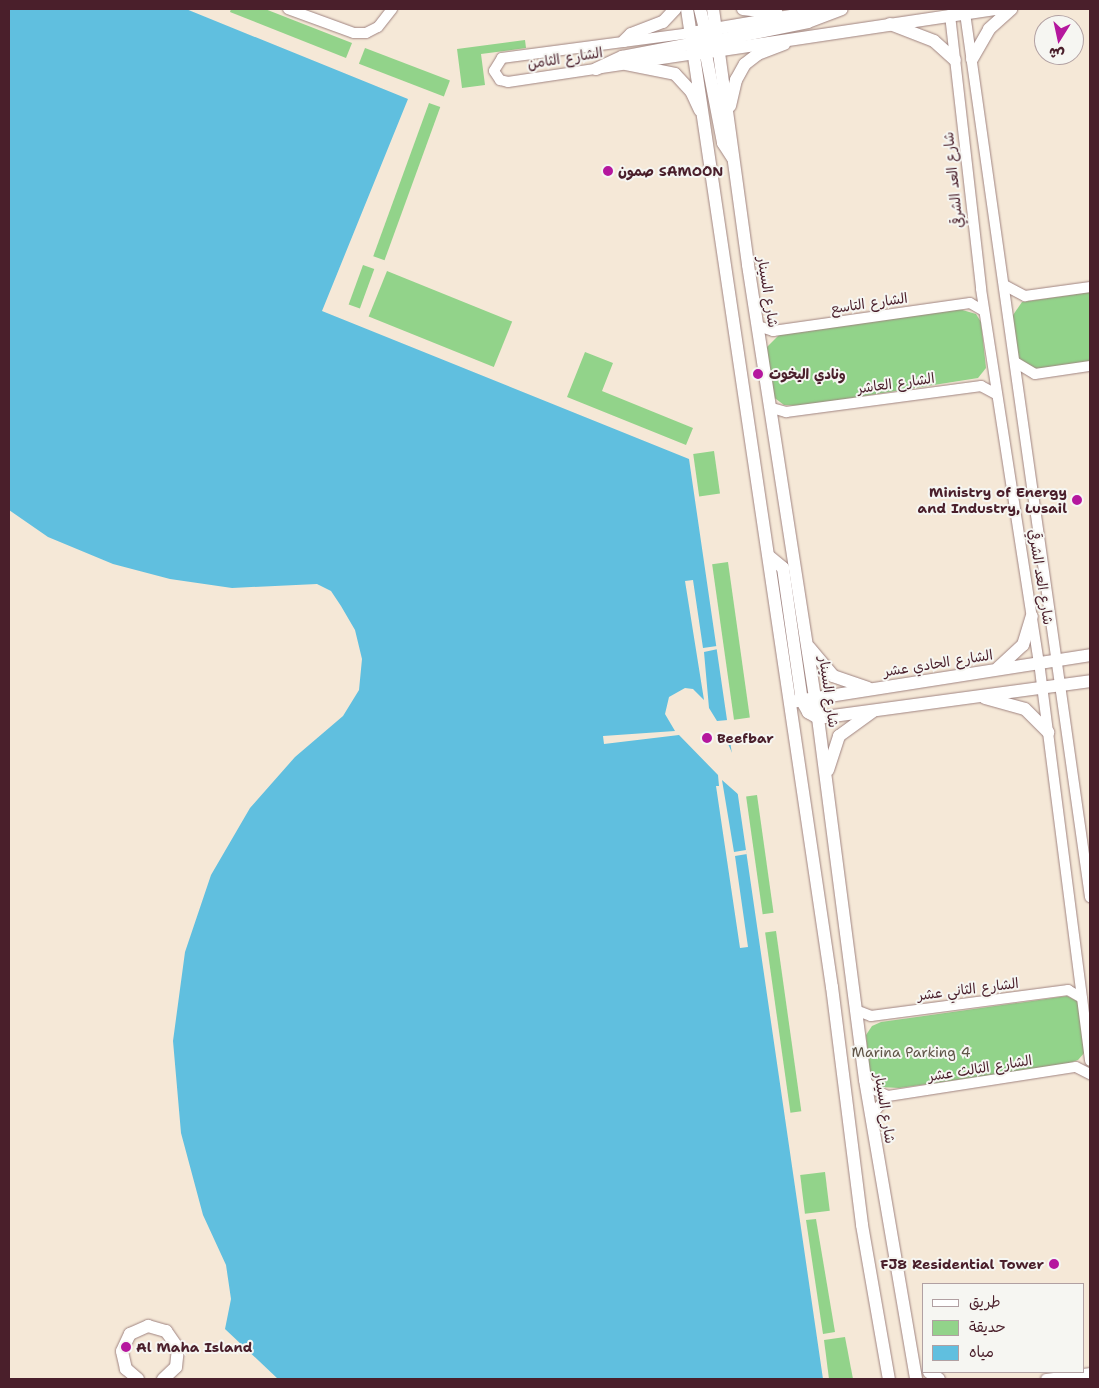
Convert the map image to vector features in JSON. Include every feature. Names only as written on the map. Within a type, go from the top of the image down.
[{"type":"street","points":[[288,9],[341,30],[366,33],[385,20],[392,9]]},
{"type":"street","points":[[624,41],[631,34],[663,22],[675,9]]},
{"type":"street","name":"شارع السينار","points":[[687,9],[705,41],[728,116],[760,344],[772,408],[818,718],[858,1011],[865,1080],[916,1379]]},
{"type":"street","points":[[700,9],[723,143],[735,161]]},
{"type":"street","name":"شارع السينار","points":[[713,9],[705,41],[706,117],[770,557],[783,568],[796,701]]},
{"type":"street","points":[[743,9],[794,16]]},
{"type":"street","name":"الشارع الثامن","points":[[837,9],[794,16],[705,41],[626,64],[508,82],[500,80],[494,71],[502,58],[624,41],[705,41],[794,37],[949,12],[997,9]]},
{"type":"street","points":[[596,69],[622,57],[808,22],[842,9]]},
{"type":"street","points":[[972,59],[989,29],[1011,9]]},
{"type":"street","name":"شارع العد الشرقي","points":[[965,11],[1090,897]]},
{"type":"street","name":"شارع العد الشرقي","points":[[949,12],[992,372],[1040,662],[1090,1056]]},
{"type":"street","points":[[888,23],[934,41],[955,60]]},
{"type":"street","points":[[728,116],[736,80],[745,64],[794,37]]},
{"type":"street","points":[[626,64],[675,74],[691,91],[706,117]]},
{"type":"street","points":[[1004,285],[1025,296]]},
{"type":"street","points":[[1008,314],[1015,303],[1025,296],[1090,287]]},
{"type":"street","points":[[981,288],[970,303],[984,311]]},
{"type":"street","name":"الشارع التاسع","points":[[758,326],[773,331],[970,303]]},
{"type":"street","points":[[760,344],[773,331]]},
{"type":"street","points":[[1015,362],[1035,374],[1090,366]]},
{"type":"street","points":[[992,372],[981,386],[996,394]]},
{"type":"street","points":[[1019,393],[1035,374]]},
{"type":"street","name":"الشارع العاشر","points":[[772,408],[786,412],[981,386]]},
{"type":"street","points":[[774,425],[786,412]]},
{"type":"street","points":[[996,669],[1023,645],[1032,616]]},
{"type":"street","points":[[807,644],[833,676],[873,689]]},
{"type":"street","name":"الشارع الحادي عشر","points":[[796,701],[1090,655]]},
{"type":"street","points":[[796,701],[818,718],[1090,680]]},
{"type":"street","points":[[975,696],[1024,709],[1035,716],[1048,732]]},
{"type":"street","points":[[796,701],[862,1224],[890,1379]]},
{"type":"street","points":[[826,778],[839,736],[875,710]]},
{"type":"street","points":[[1079,976],[1068,990],[1082,998]]},
{"type":"street","name":"الشارع الثاني عشر","points":[[858,1011],[871,1016],[1068,990]]},
{"type":"street","points":[[860,1029],[871,1016]]},
{"type":"street","points":[[1090,1056],[1076,1067],[1090,1074]]},
{"type":"street","name":"الشارع الثالث عشر","points":[[888,1096],[1076,1067]]},
{"type":"street","points":[[865,1080],[873,1089],[888,1096],[871,1116]]},
{"type":"street","points":[[138,1379],[126,1369],[122,1350],[130,1334],[141,1327],[154,1326],[172,1335],[179,1355],[171,1377]]},
{"type":"street","points":[[911,1349],[922,1363]]},
{"type":"street","points":[[1046,1379],[1090,1373]]},
{"type":"green space","points":[[231,9],[265,9],[352,43],[346,58],[230,12]]},
{"type":"green space","points":[[525,40],[526,48],[481,54],[485,85],[462,88],[457,49]]},
{"type":"green space","points":[[365,48],[450,81],[444,96],[359,64]]},
{"type":"green space","points":[[429,103],[440,107],[385,260],[373,256]]},
{"type":"green space","points":[[363,265],[374,269],[360,309],[349,304]]},
{"type":"green space","points":[[387,271],[512,322],[494,367],[369,316]]},
{"type":"green space","points":[[1090,292],[1090,362],[1037,370],[1018,361],[1011,318],[1022,302]]},
{"type":"green space","points":[[959,309],[976,314],[981,322],[986,368],[978,378],[801,406],[784,405],[772,396],[767,347],[780,334]]},
{"type":"green space","points":[[585,352],[613,363],[602,391],[693,428],[686,445],[567,397]]},
{"type":"green space","points":[[714,451],[720,494],[699,497],[693,454]]},
{"type":"green space","points":[[728,562],[750,717],[734,720],[712,564]]},
{"type":"green space","points":[[757,795],[774,913],[763,914],[746,797]]},
{"type":"green space","points":[[776,931],[801,1111],[790,1113],[765,933]]},
{"type":"green space","name":"Marina Parking 4","points":[[1067,996],[1077,1001],[1081,1009],[1085,1052],[1078,1060],[1064,1065],[899,1088],[880,1087],[869,1071],[866,1035],[872,1026],[881,1022]]},
{"type":"green space","points":[[825,1172],[830,1211],[805,1214],[800,1175]]},
{"type":"green space","points":[[816,1219],[835,1332],[823,1334],[806,1220]]},
{"type":"green space","points":[[845,1337],[853,1379],[829,1379],[824,1340]]},
{"type":"water","points":[[9,9],[186,9],[408,99],[322,311],[689,459],[823,1379],[278,1379],[225,1329],[231,1299],[226,1265],[203,1215],[181,1133],[173,1041],[185,952],[211,875],[250,808],[295,757],[343,716],[359,690],[362,659],[355,630],[341,606],[331,591],[317,584],[232,588],[170,579],[113,564],[48,537],[9,510]]},
{"type":"pier","points":[[693,580],[703,648],[717,646],[718,649],[704,652],[709,708],[717,721],[728,720],[731,735],[725,737],[733,755],[739,795],[722,780],[734,852],[746,850],[747,854],[735,856],[748,947],[740,948],[716,786],[719,786],[718,775],[679,735],[604,744],[603,736],[675,731],[665,714],[669,697],[685,688],[693,689],[704,700],[685,581]]},
{"type":"place","name":"صمون SAMOON","points":[[608,171]]},
{"type":"place","name":"ونادي اليخوت","points":[[758,374]]},
{"type":"place","name":"Ministry of Energy and Industry, Lusail","points":[[1077,500]]},
{"type":"place","name":"Beefbar","points":[[707,738]]},
{"type":"place","name":"FJ8 Residential Tower","points":[[1054,1264]]},
{"type":"place","name":"Al Maha Island","points":[[126,1347]]}]
